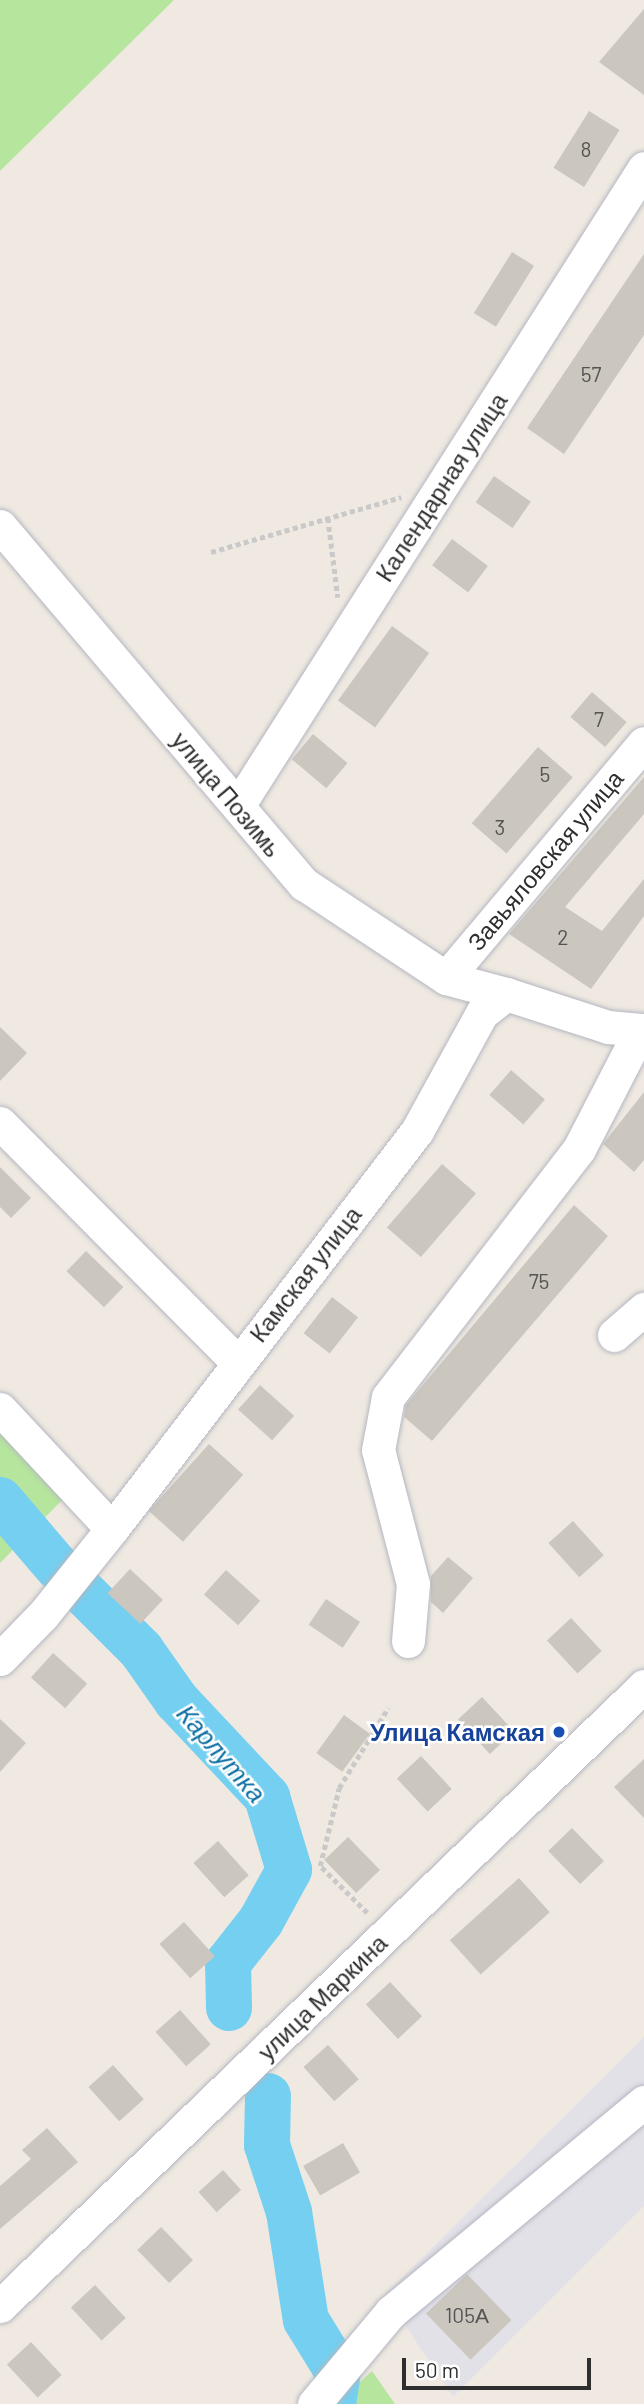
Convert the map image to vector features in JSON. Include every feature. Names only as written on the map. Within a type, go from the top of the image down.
[{"type":"street","name":"Календарная улица","points":[[238,806],[644,169]]},
{"type":"street","name":"улица Позимь","points":[[0,526],[304,884],[446,978],[506,994]]},
{"type":"street","name":"Завьяловская улица","points":[[446,978],[644,743]]},
{"type":"street","points":[[408,1641],[413,1584],[378,1450],[388,1397],[579,1149],[642,1030],[608,1027],[506,994]]},
{"type":"street","name":"Камская улица","points":[[0,1659],[43,1615],[112,1529],[416,1130],[482,1013],[506,994]]},
{"type":"street","points":[[0,1123],[237,1362]]},
{"type":"street","points":[[614,1335],[644,1309]]},
{"type":"street","points":[[0,1409],[112,1529]]},
{"type":"street","name":"улица Маркина","points":[[0,2306],[644,1686]]},
{"type":"street","points":[[314,2404],[391,2312],[644,2102]]},
{"type":"path","points":[[211,552],[442,485]]},
{"type":"path","points":[[328,518],[344,639]]},
{"type":"path","points":[[387,1934],[320,1866],[339,1788],[388,1708]]},
{"type":"shaded area","points":[[644,2037],[644,2206],[453,2397],[385,2295]]},
{"type":"green space","points":[[0,0],[174,0],[0,171]]},
{"type":"green space","points":[[0,1414],[73,1489],[0,1563]]},
{"type":"green space","points":[[372,2371],[395,2404],[336,2404]]},
{"type":"building","points":[[644,9],[644,95],[599,62]]},
{"type":"building","points":[[589,111],[620,130],[584,187],[553,168]]},
{"type":"building","points":[[512,252],[534,266],[496,327],[474,313]]},
{"type":"building","points":[[644,254],[644,335],[564,454],[527,428]]},
{"type":"building","points":[[494,476],[531,502],[513,528],[476,502]]},
{"type":"building","points":[[452,539],[488,566],[468,592],[432,565]]},
{"type":"building","points":[[392,626],[429,653],[375,727],[338,700]]},
{"type":"building","points":[[592,692],[627,722],[605,747],[570,717]]},
{"type":"building","points":[[313,734],[347,763],[326,788],[292,759]]},
{"type":"building","points":[[538,747],[573,777],[506,853],[472,823]]},
{"type":"building","points":[[644,777],[644,814],[565,907],[602,931],[644,879],[644,916],[591,989],[509,934]]},
{"type":"building","points":[[0,1027],[27,1053],[0,1081]]},
{"type":"building","points":[[511,1070],[545,1100],[523,1124],[489,1095]]},
{"type":"building","points":[[644,1092],[644,1160],[634,1172],[603,1144]]},
{"type":"building","points":[[442,1164],[476,1194],[421,1257],[387,1227]]},
{"type":"building","points":[[0,1167],[31,1198],[11,1218],[0,1207]]},
{"type":"building","points":[[574,1205],[608,1236],[432,1441],[404,1417],[406,1405]]},
{"type":"building","points":[[86,1251],[123,1287],[104,1307],[67,1271]]},
{"type":"building","points":[[332,1297],[358,1317],[330,1354],[304,1333]]},
{"type":"building","points":[[260,1385],[294,1416],[272,1440],[238,1410]]},
{"type":"building","points":[[209,1444],[243,1475],[183,1542],[149,1511]]},
{"type":"building","points":[[573,1521],[604,1555],[579,1577],[548,1543]]},
{"type":"building","points":[[448,1557],[473,1578],[443,1613],[431,1602],[431,1576]]},
{"type":"building","points":[[130,1569],[163,1600],[140,1624],[107,1593]]},
{"type":"building","points":[[226,1570],[260,1601],[238,1625],[204,1595]]},
{"type":"building","points":[[326,1599],[360,1622],[343,1648],[309,1625]]},
{"type":"building","points":[[571,1618],[602,1651],[578,1673],[547,1641]]},
{"type":"building","points":[[53,1653],[87,1684],[65,1708],[31,1678]]},
{"type":"building","points":[[482,1697],[514,1731],[490,1754],[458,1720]]},
{"type":"building","points":[[344,1715],[370,1734],[342,1772],[316,1753]]},
{"type":"building","points":[[0,1719],[26,1743],[0,1772]]},
{"type":"building","points":[[421,1756],[452,1789],[428,1811],[397,1779]]},
{"type":"building","points":[[644,1759],[644,1818],[614,1787]]},
{"type":"building","points":[[572,1828],[604,1861],[580,1884],[548,1851]]},
{"type":"building","points":[[348,1837],[380,1870],[356,1893],[324,1860]]},
{"type":"building","points":[[218,1841],[249,1875],[224,1897],[193,1863]]},
{"type":"building","points":[[519,1878],[550,1912],[481,1974],[450,1940]]},
{"type":"building","points":[[184,1922],[215,1956],[190,1978],[159,1944]]},
{"type":"building","points":[[390,1982],[422,2016],[398,2039],[366,2005]]},
{"type":"building","points":[[180,2010],[211,2044],[186,2066],[155,2032]]},
{"type":"building","points":[[328,2045],[359,2079],[334,2101],[303,2067]]},
{"type":"building","points":[[113,2065],[144,2099],[119,2121],[88,2087]]},
{"type":"building","points":[[47,2128],[78,2162],[0,2229],[0,2186],[31,2159],[22,2150]]},
{"type":"building","points":[[343,2143],[360,2172],[320,2195],[303,2166]]},
{"type":"building","points":[[223,2170],[241,2190],[217,2212],[198,2192]]},
{"type":"building","points":[[161,2227],[193,2260],[169,2283],[137,2250]]},
{"type":"building","points":[[467,2274],[511,2320],[470,2360],[426,2314]]},
{"type":"building","points":[[95,2285],[126,2318],[102,2340],[71,2308]]},
{"type":"building","points":[[31,2342],[62,2375],[38,2397],[7,2365]]},
{"type":"waterway","name":"Карлутка","points":[[0,1500],[58,1568]]},
{"type":"waterway","name":"Карлутка","points":[[84,1593],[141,1650],[177,1701],[267,1797],[289,1870],[261,1921],[228,1963],[229,2008]]},
{"type":"waterway","name":"Карлутка","points":[[268,2096],[267,2145],[289,2212],[306,2320],[338,2372],[333,2404]]},
{"type":"place","name":"Улица Камская","points":[[559,1732]]}]
